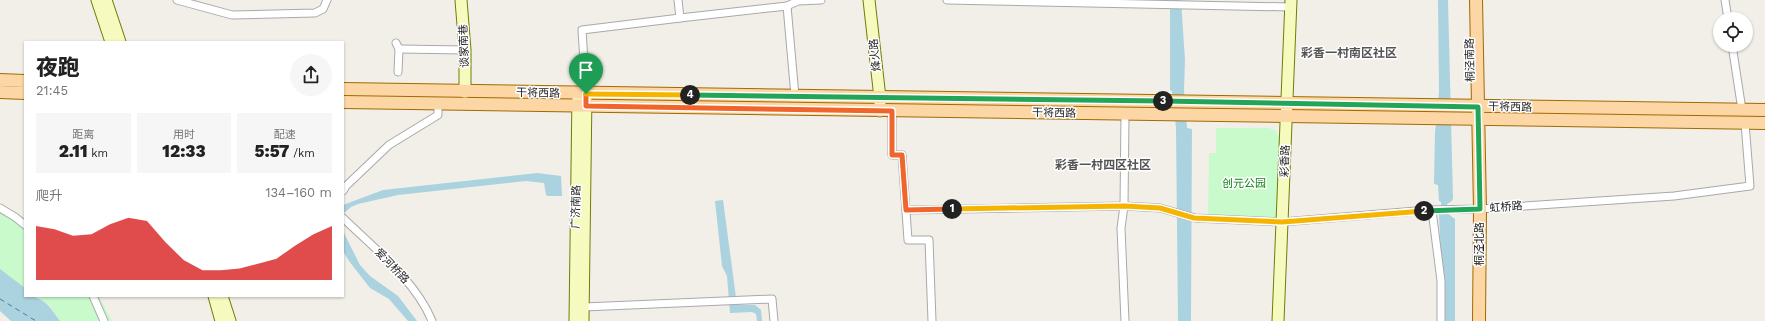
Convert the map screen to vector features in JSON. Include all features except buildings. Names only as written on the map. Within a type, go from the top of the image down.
[{"type":"main road","points":[[97,0],[111,41]]},
{"type":"main road","points":[[106,0],[120,41]]},
{"type":"main road","name":"谈家南巷","points":[[461,0],[465,50],[465,92]]},
{"type":"main road","name":"烽火路","points":[[870,0],[880,98],[886,111]]},
{"type":"main road","name":"桐泾南路","points":[[1469,0],[1475,120]]},
{"type":"main road","name":"桐泾南路","points":[[1474,107],[1476,0]]},
{"type":"main road","name":"彩香路","points":[[1278,321],[1290,3]]},
{"type":"main road","points":[[0,80],[24,81]]},
{"type":"main road","name":"干将西路","points":[[344,89],[1474,107],[1765,110]]},
{"type":"main road","points":[[392,90],[392,103]]},
{"type":"main road","points":[[0,92],[24,93]]},
{"type":"main road","name":"广济南路","points":[[582,93],[583,321]]},
{"type":"main road","name":"干将西路","points":[[344,102],[1189,116],[1765,123]]},
{"type":"main road","name":"广济南路","points":[[575,321],[582,106]]},
{"type":"main road","name":"桐泾北路","points":[[1475,120],[1479,321]]},
{"type":"main road","name":"桐泾北路","points":[[1472,321],[1476,209]]},
{"type":"main road","points":[[214,297],[221,321]]},
{"type":"main road","points":[[222,297],[230,321]]},
{"type":"street","points":[[177,0],[242,16],[315,13],[323,9],[327,0]]},
{"type":"street","points":[[678,0],[680,18]]},
{"type":"street","points":[[582,93],[582,30],[787,6],[798,1],[821,0]]},
{"type":"street","points":[[948,0],[1183,5],[1290,3]]},
{"type":"street","points":[[1725,0],[1727,12]]},
{"type":"street","points":[[787,6],[795,96]]},
{"type":"street","points":[[398,72],[397,46],[465,50]]},
{"type":"street","points":[[1733,52],[1742,110]]},
{"type":"street","points":[[344,189],[389,145],[438,114],[438,104]]},
{"type":"street","points":[[886,111],[892,155],[902,155],[908,240],[929,240],[932,321]]},
{"type":"street","points":[[1125,114],[1124,206],[1121,228],[1125,321]]},
{"type":"street","name":"虹桥路","points":[[906,210],[1124,206],[1160,208],[1194,218],[1282,222],[1432,210],[1476,209],[1674,196],[1750,186],[1745,123]]},
{"type":"street","points":[[0,208],[24,222]]},
{"type":"street","points":[[1432,210],[1441,280],[1441,321]]},
{"type":"street","name":"爱河桥路","points":[[344,218],[410,285],[422,300],[432,321]]},
{"type":"street","points":[[93,297],[104,321]]},
{"type":"street","points":[[584,307],[772,299],[774,321]]},
{"type":"green space","name":"创元公园","points":[[1216,128],[1269,128],[1276,131],[1281,140],[1278,220],[1208,217],[1209,153],[1216,153]]},
{"type":"green space","points":[[0,204],[24,218],[24,287],[0,269]]},
{"type":"green space","points":[[37,297],[100,297],[112,321],[60,321],[49,305]]},
{"type":"water","points":[[1170,0],[1181,0],[1185,60],[1184,90],[1187,128],[1192,129],[1191,321],[1178,321],[1176,128],[1172,91],[1170,90]]},
{"type":"water","points":[[1438,0],[1448,0],[1453,198],[1452,201],[1447,204],[1447,213],[1455,219],[1455,321],[1444,321],[1439,215],[1441,212],[1441,202],[1439,201],[1438,185],[1434,184],[1435,133],[1439,92]]},
{"type":"water","points":[[537,173],[561,176],[562,196],[548,196],[546,195],[544,183],[526,181],[398,195],[358,204],[351,207],[344,213],[344,205],[383,190]]},
{"type":"water","points":[[723,200],[737,305],[755,305],[761,310],[762,321],[757,321],[756,314],[752,312],[730,313],[727,276],[722,266],[715,201]]},
{"type":"water","points":[[344,233],[360,265],[370,276],[398,296],[417,321],[408,321],[389,299],[370,288],[344,253]]},
{"type":"water","points":[[0,269],[24,287],[24,297],[34,297],[42,300],[60,321],[11,321],[0,311]]},
{"type":"ferry route","points":[[0,299],[36,321]]},
{"type":"district","name":"彩香一村南区社区","points":[[1349,53]]},
{"type":"district","name":"彩香一村四区社区","points":[[1103,165]]},
{"type":"route","points":[[586,94],[1126,100],[1478,107],[1480,209],[1428,210],[1282,222],[1194,218],[1160,208],[1124,206],[906,210],[902,155],[892,155],[892,111],[586,106],[586,94]]}]
